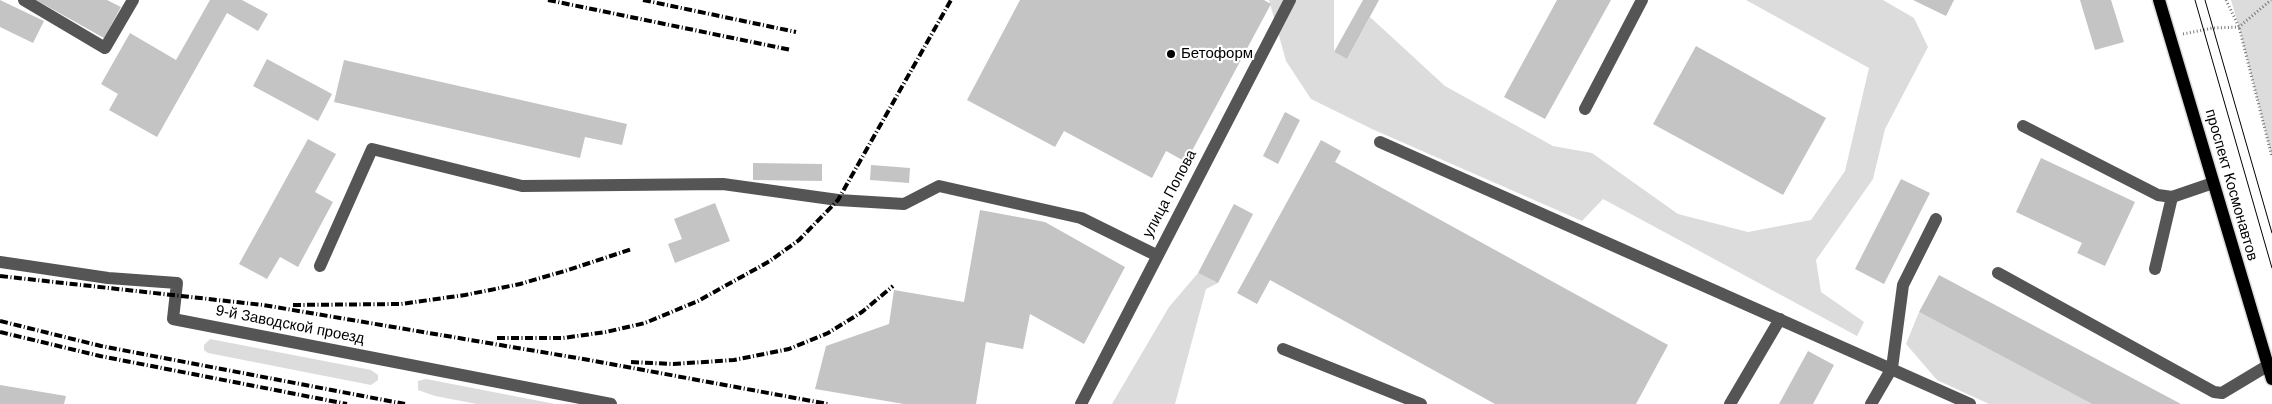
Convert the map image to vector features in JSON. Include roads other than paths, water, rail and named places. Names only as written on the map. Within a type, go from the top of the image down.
[{"type":"main road","name":"проспект Космонавтов","points":[[2159,0],[2272,378]]},
{"type":"street","points":[[24,0],[105,48],[133,0]]},
{"type":"street","name":"улица Попова","points":[[1080,404],[1290,0]]},
{"type":"street","points":[[1584,109],[1642,0]]},
{"type":"street","points":[[2023,126],[2158,195],[2172,197],[2213,183]]},
{"type":"street","points":[[1380,142],[1970,404]]},
{"type":"street","points":[[320,266],[372,149],[522,186],[723,184],[838,200],[904,204],[939,186],[1080,218],[1156,255]]},
{"type":"street","points":[[2156,269],[2172,197]]},
{"type":"street","points":[[1871,404],[1892,368],[1903,285],[1936,219]]},
{"type":"street","name":"9-й Заводской проезд","points":[[0,262],[108,278],[177,283],[173,319],[611,404]]},
{"type":"street","points":[[1998,273],[2214,392],[2222,393],[2267,366]]},
{"type":"street","points":[[1730,404],[1780,319]]},
{"type":"street","points":[[1283,349],[1421,404]]},
{"type":"tram line","points":[[2195,0],[2272,268]]},
{"type":"tram line","points":[[2205,0],[2272,233]]},
{"type":"railway","points":[[548,0],[791,50]]},
{"type":"railway","points":[[643,0],[796,32]]},
{"type":"railway","points":[[497,338],[563,338],[606,332],[645,323],[698,301],[770,261],[799,240],[838,200],[951,0]]},
{"type":"railway","points":[[293,305],[401,304],[465,295],[520,284],[632,249]]},
{"type":"railway","points":[[0,276],[263,305],[589,360],[828,404]]},
{"type":"railway","points":[[631,362],[673,364],[734,360],[789,349],[828,333],[862,312],[893,286]]},
{"type":"railway","points":[[0,321],[101,346],[405,404]]},
{"type":"railway","points":[[0,332],[100,356],[347,404]]},
{"type":"place","name":"Бетоформ","points":[[1171,54]]}]
